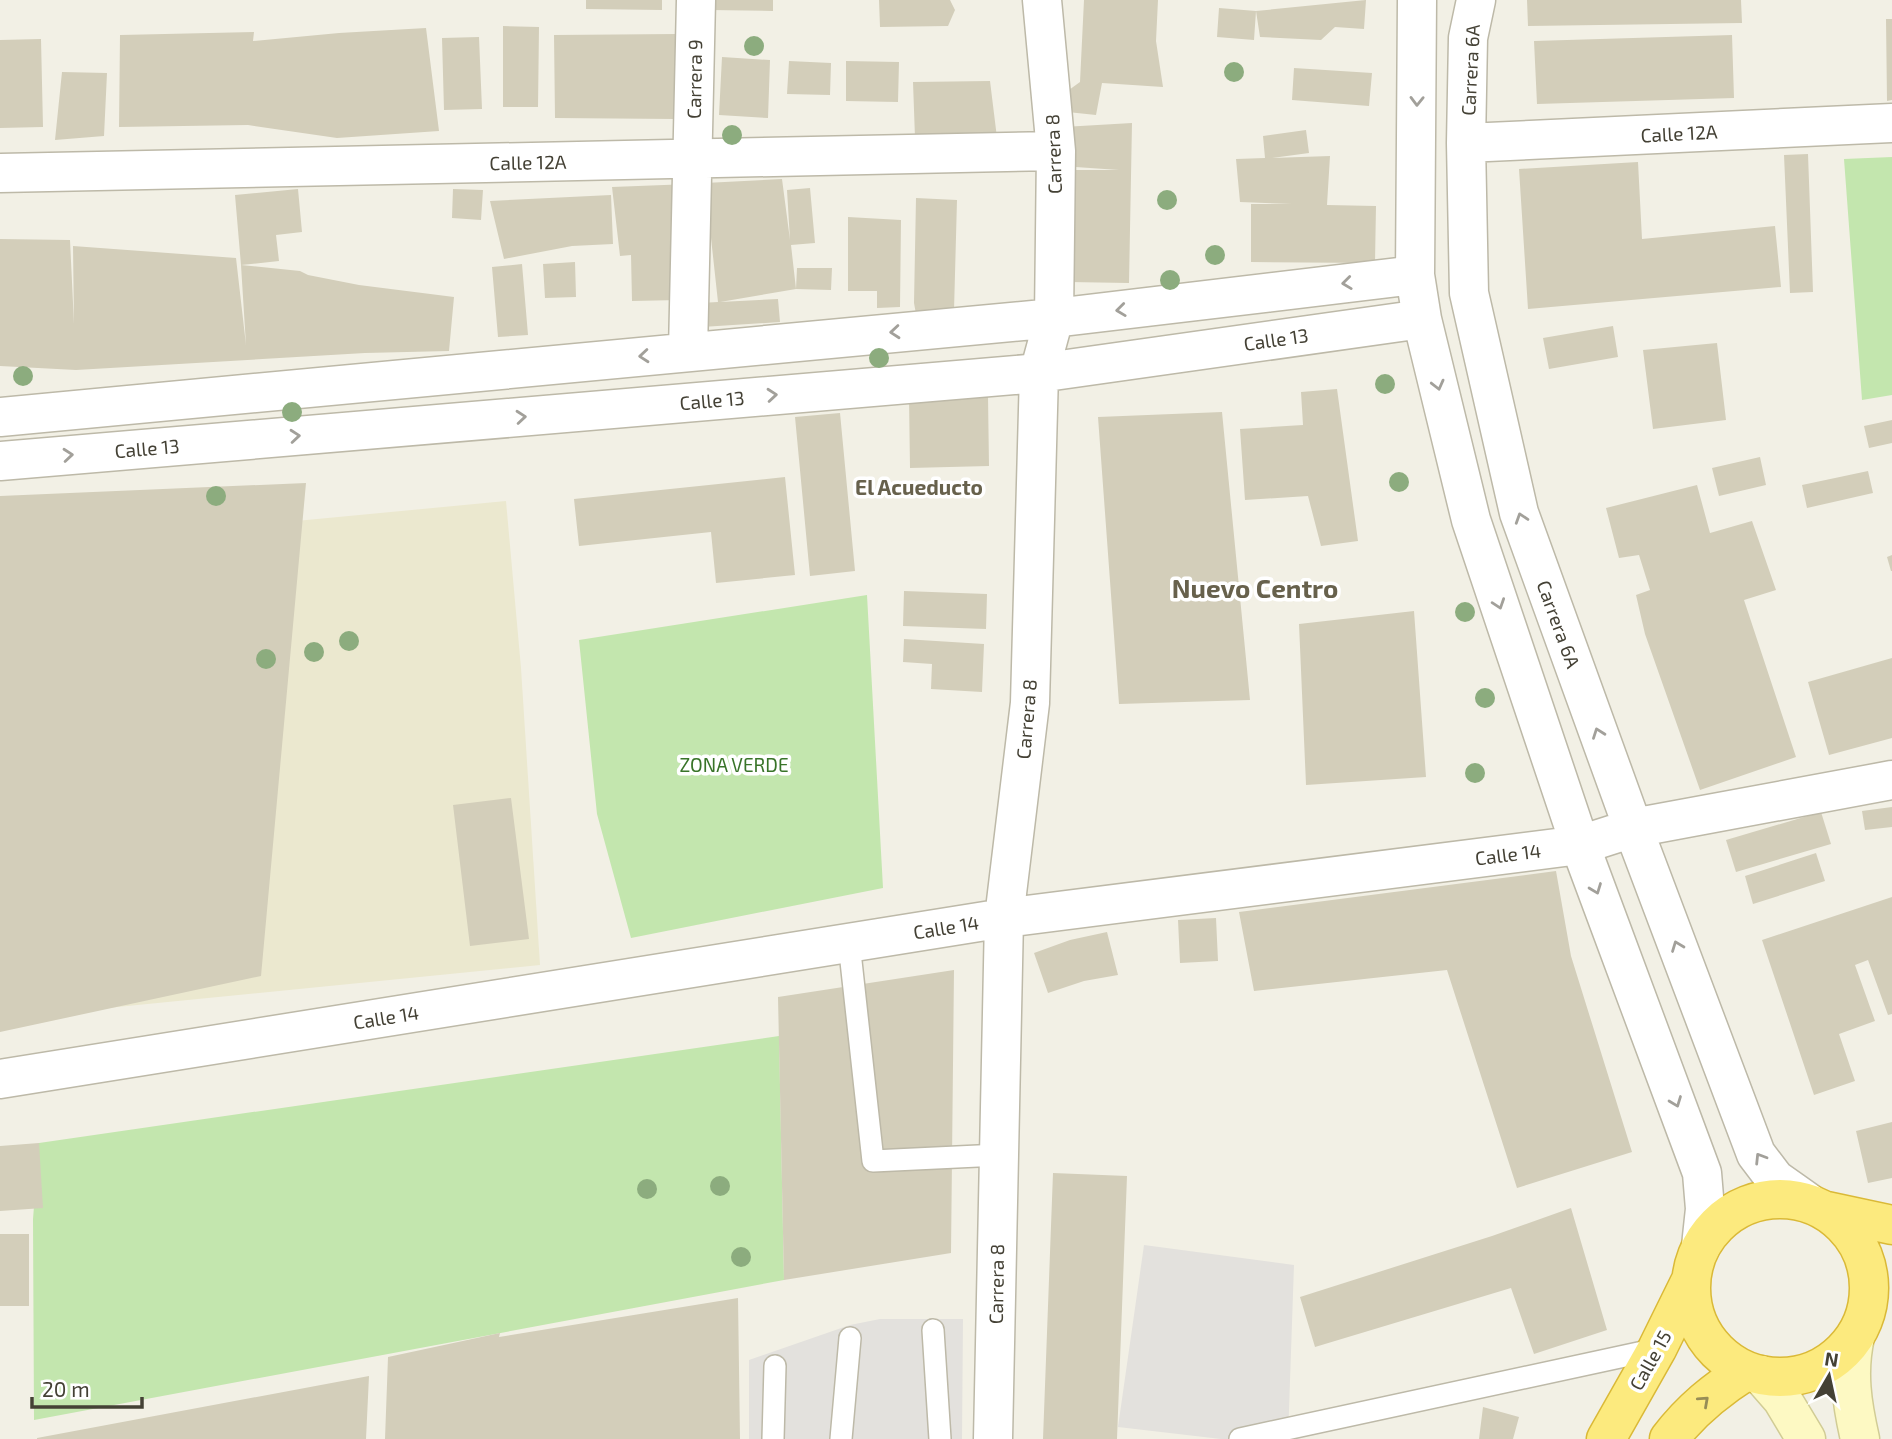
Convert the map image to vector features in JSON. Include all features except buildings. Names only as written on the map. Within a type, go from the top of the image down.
[{"type":"highway","points":[[1784,1199],[1818,1207],[1847,1229],[1862,1251],[1869,1276],[1869,1324],[1837,1357],[1814,1371],[1788,1377],[1753,1373],[1722,1356],[1703,1335],[1693,1308],[1696,1263],[1716,1225],[1736,1210],[1759,1201],[1784,1199]]},
{"type":"highway","name":"Carrera 6A","points":[[1818,1207],[1892,1225]]},
{"type":"highway","name":"Calle 15","points":[[1605,1439],[1657,1349],[1696,1263]]},
{"type":"highway","points":[[1670,1439],[1685,1418],[1717,1390],[1753,1373]]},
{"type":"main road","points":[[1860,1439],[1850,1387],[1850,1361],[1869,1324]]},
{"type":"main road","points":[[1753,1373],[1782,1399],[1807,1439]]},
{"type":"street","name":"Carrera 9","points":[[688,351],[696,0]]},
{"type":"street","name":"Carrera 8","points":[[993,1439],[1004,918],[1030,703],[1040,373],[1054,318],[1056,151],[1042,0]]},
{"type":"street","name":"Carrera 6A","points":[[1476,0],[1468,38],[1466,143],[1469,293],[1519,513],[1633,828],[1756,1154],[1775,1179],[1818,1207]]},
{"type":"street","points":[[1418,16],[1415,275],[1422,319],[1471,520],[1580,845],[1702,1173],[1705,1209],[1696,1263]]},
{"type":"street","name":"Calle 12A","points":[[1466,143],[1892,123]]},
{"type":"street","name":"Calle 12A","points":[[0,173],[1056,151]]},
{"type":"street","points":[[0,417],[1054,318],[1415,275]]},
{"type":"street","name":"Calle 13","points":[[0,461],[1040,373],[1422,319]]},
{"type":"street","name":"Calle 14","points":[[0,1079],[1004,918],[1580,845],[1633,828],[1892,780]]},
{"type":"lane","points":[[849,943],[873,1161],[999,1155]]},
{"type":"lane","points":[[933,1330],[940,1439]]},
{"type":"lane","points":[[841,1439],[850,1338]]},
{"type":"lane","points":[[1240,1439],[1657,1349]]},
{"type":"lane","points":[[773,1439],[775,1366]]},
{"type":"shaded area","points":[[506,501],[521,668],[540,965],[97,1009],[87,541]]},
{"type":"shaded area","points":[[1144,1245],[1294,1265],[1288,1439],[1221,1439],[1118,1427]]},
{"type":"shaded area","points":[[880,1319],[963,1319],[962,1439],[749,1439],[749,1360],[850,1325]]},
{"type":"green space","points":[[1892,157],[1892,395],[1862,400],[1844,159]]},
{"type":"green space","name":"ZONA VERDE","points":[[867,595],[883,888],[631,938],[597,814],[579,640]]},
{"type":"green space","points":[[779,1036],[784,1280],[34,1420],[33,1219],[39,1143]]},
{"type":"district","name":"El Acueducto","points":[[919,486]]},
{"type":"district","name":"Nuevo Centro","points":[[1255,587]]}]
